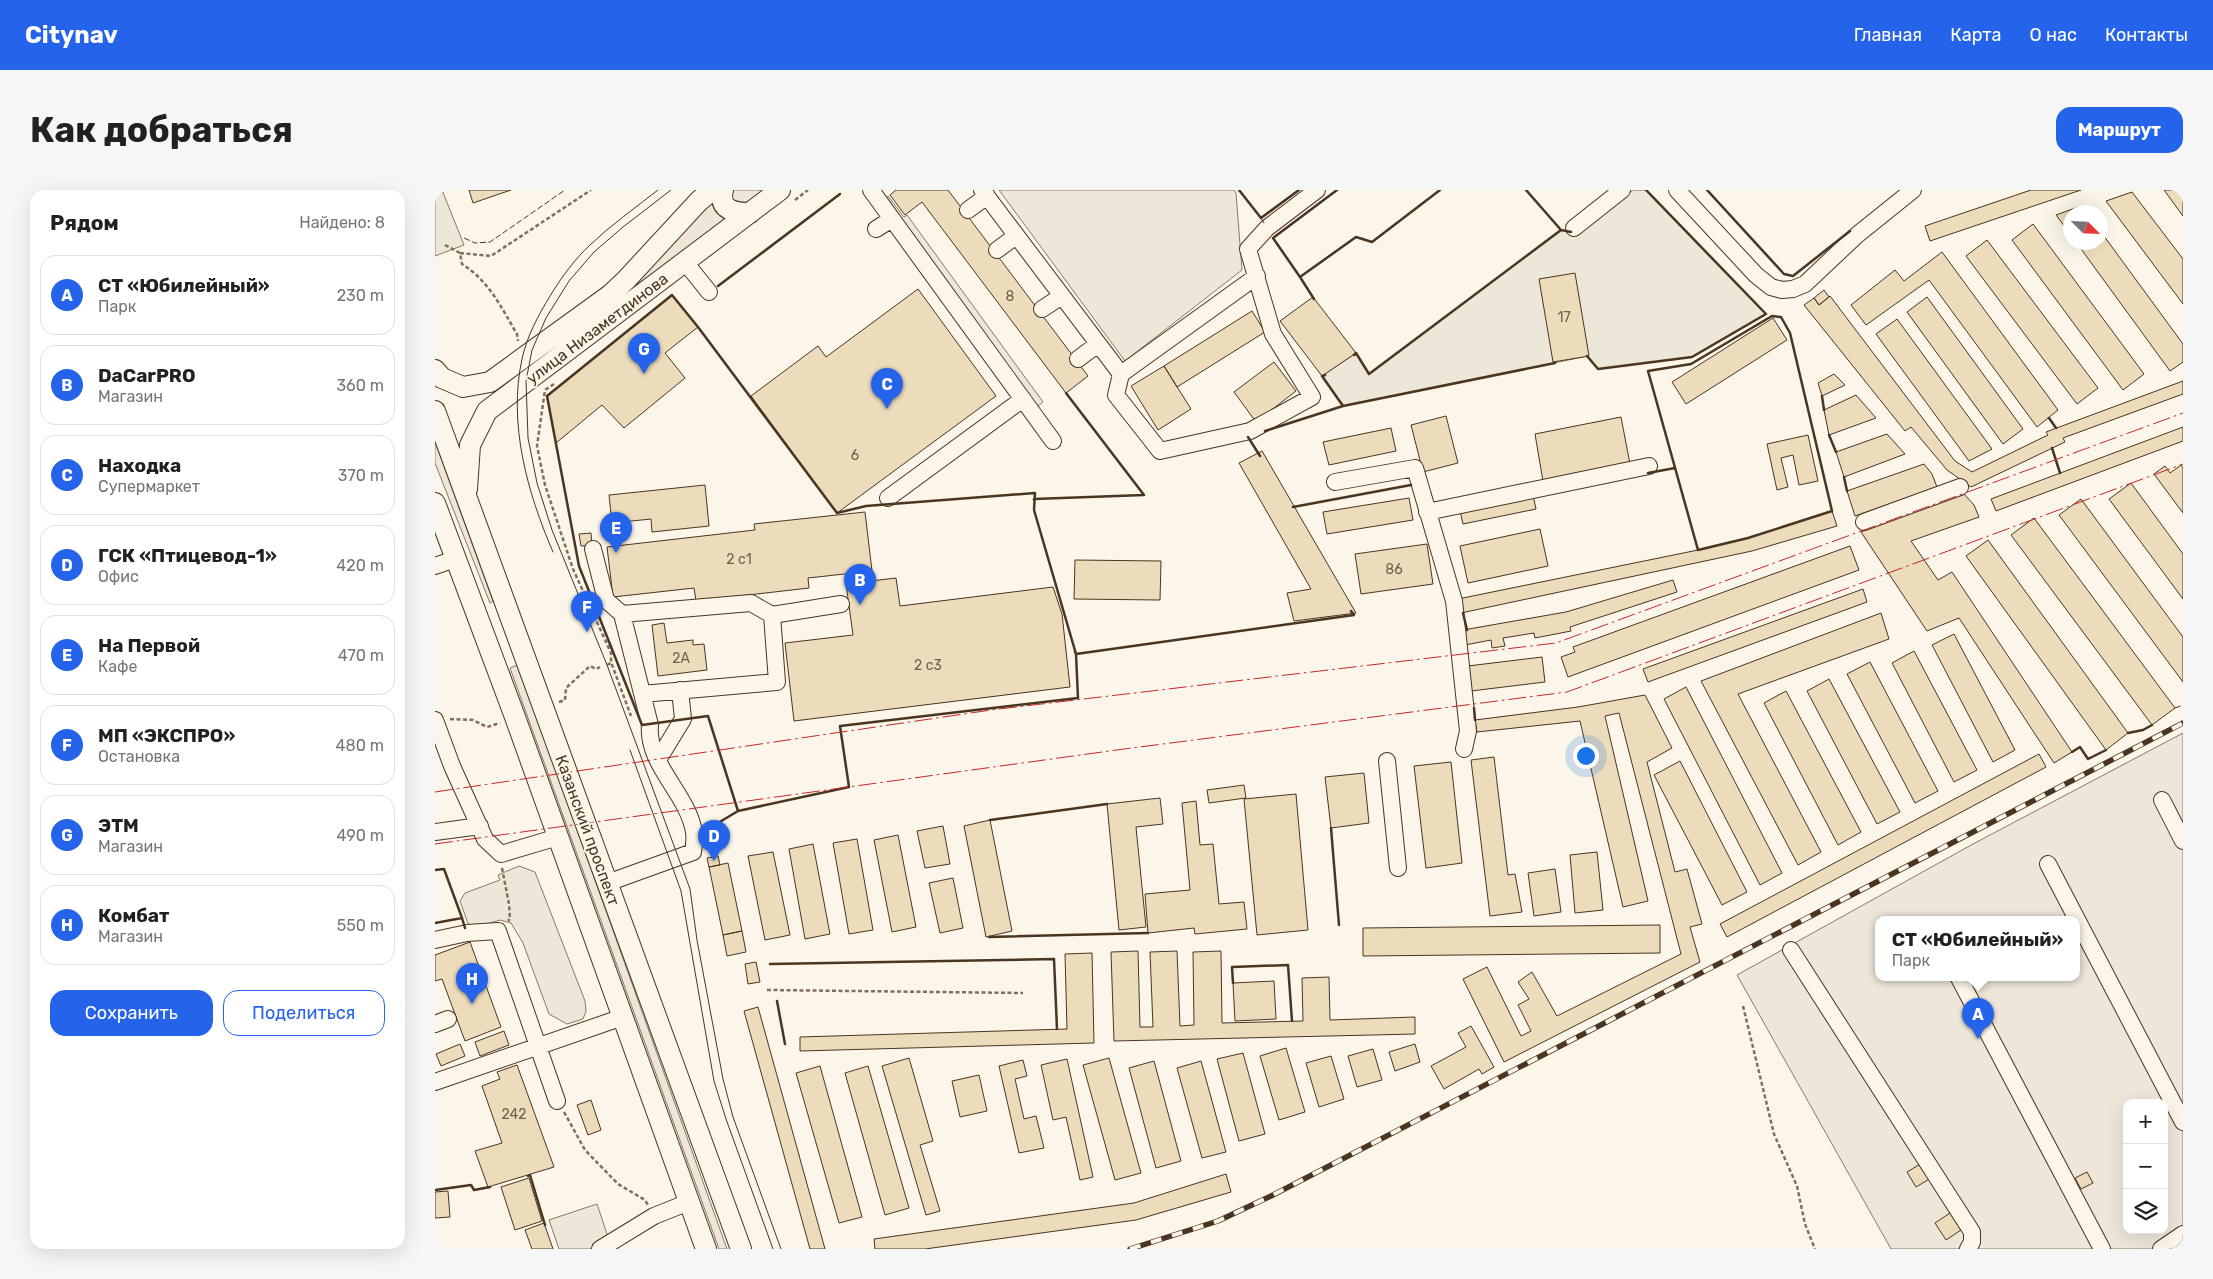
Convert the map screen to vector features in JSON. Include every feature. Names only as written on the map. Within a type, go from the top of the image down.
[{"type":"main road","name":"улица Низаметдинова","points":[[435,370],[442,378],[463,387],[490,382],[610,295],[699,200],[712,190]]},
{"type":"main road","points":[[723,190],[721,197],[725,206],[734,213],[750,213]]},
{"type":"main road","name":"улица Низаметдинова","points":[[467,498],[470,445],[487,411],[750,213],[787,195]]},
{"type":"main road","name":"Казанский проспект","points":[[435,411],[741,1249]]},
{"type":"main road","name":"Казанский проспект","points":[[437,515],[481,626],[706,1249]]},
{"type":"main road","points":[[481,626],[489,633],[502,632],[508,622],[509,614]]},
{"type":"street","points":[[1257,276],[1121,374],[1115,395],[1160,451],[1250,431],[1313,397],[1273,334],[1257,276],[1248,249],[1267,228],[1317,190]]},
{"type":"street","points":[[1574,228],[1622,190]]},
{"type":"street","points":[[1677,190],[1756,275],[1771,286],[1782,290],[1793,290],[1805,284],[1857,234],[1913,190]]},
{"type":"street","points":[[878,192],[892,219],[1053,441]]},
{"type":"street","points":[[968,210],[984,193],[1121,374]]},
{"type":"street","points":[[877,229],[892,219]]},
{"type":"street","points":[[997,250],[1017,236]]},
{"type":"street","points":[[685,262],[709,292]]},
{"type":"street","points":[[1042,309],[1062,296]]},
{"type":"street","points":[[1078,358],[1098,344]]},
{"type":"street","points":[[888,498],[1023,400]]},
{"type":"street","points":[[1427,512],[1649,466]]},
{"type":"street","points":[[1335,482],[1415,468],[1454,601],[1468,731],[1464,749]]},
{"type":"street","points":[[1864,522],[1960,487]]},
{"type":"street","points":[[593,549],[606,600],[622,614],[650,725],[649,733],[659,760],[687,813],[694,832],[693,852],[607,883]]},
{"type":"street","points":[[435,566],[455,559]]},
{"type":"street","points":[[622,614],[751,603],[772,615],[841,604]]},
{"type":"street","points":[[642,694],[777,682],[772,615]]},
{"type":"street","points":[[659,760],[683,719],[680,690]]},
{"type":"street","points":[[440,719],[452,766],[485,839],[501,854],[558,837]]},
{"type":"street","points":[[1387,761],[1398,868]]},
{"type":"street","points":[[2162,800],[2183,841]]},
{"type":"street","points":[[435,832],[480,826]]},
{"type":"street","points":[[2048,864],[2075,916]]},
{"type":"street","points":[[2080,925],[2183,1122]]},
{"type":"street","points":[[435,940],[467,933],[497,931],[557,1100]]},
{"type":"street","points":[[1791,950],[1972,1232],[1972,1242],[1968,1249]]},
{"type":"street","points":[[1961,981],[2102,1249]]},
{"type":"street","points":[[436,1078],[623,1017]]},
{"type":"street","points":[[600,1249],[654,1216],[689,1202]]},
{"type":"street","points":[[2161,1249],[2183,1234]]},
{"type":"path","points":[[445,245],[460,253],[491,256],[591,190]]},
{"type":"path","points":[[787,195],[808,190]]},
{"type":"path","points":[[460,253],[462,264],[482,279],[517,334],[522,358]]},
{"type":"path","points":[[560,378],[545,390],[537,446],[545,485],[573,569],[611,653],[611,663],[633,721]]},
{"type":"path","points":[[525,381],[545,390]]},
{"type":"path","points":[[607,665],[611,663]]},
{"type":"path","points":[[565,700],[566,688],[572,681],[590,666],[596,669],[600,667]]},
{"type":"path","points":[[440,719],[473,720],[487,727]]},
{"type":"path","points":[[497,931],[510,919],[509,904],[502,877],[501,854]]},
{"type":"path","points":[[767,990],[1023,993]]},
{"type":"path","points":[[1743,1006],[1774,1134],[1797,1186],[1805,1224],[1815,1249]]},
{"type":"path","points":[[557,1100],[585,1150],[618,1184],[645,1200],[654,1216]]},
{"type":"shaded area","points":[[435,190],[442,190],[464,245],[435,256]]},
{"type":"shaded area","points":[[729,190],[767,190],[745,207],[734,203]]},
{"type":"shaded area","points":[[999,190],[1234,190],[1236,193],[1242,270],[1125,361]]},
{"type":"shaded area","points":[[1633,190],[1646,190],[1766,314],[1692,357],[1598,369],[1588,356],[1343,406],[1322,376],[1356,353],[1369,374],[1561,230],[1579,233]]},
{"type":"shaded area","points":[[888,196],[904,217],[907,215],[1043,402],[1033,410],[881,201]]},
{"type":"shaded area","points":[[712,201],[717,213],[728,220],[533,367],[533,363]]},
{"type":"shaded area","points":[[435,442],[493,601],[490,603],[435,463]]},
{"type":"shaded area","points":[[518,665],[727,1249],[719,1249],[510,668]]},
{"type":"shaded area","points":[[2183,733],[2183,1249],[1891,1249],[1737,975],[1973,844]]},
{"type":"shaded area","points":[[519,866],[535,872],[585,1001],[586,1011],[583,1019],[567,1024],[549,1014],[523,943],[511,923],[500,920],[470,929],[460,901],[465,893],[500,880],[498,875]]},
{"type":"shaded area","points":[[597,1204],[612,1249],[559,1249],[549,1220]]},
{"type":"building","points":[[469,190],[511,190],[473,203]]},
{"type":"building","points":[[896,190],[948,190],[1088,376],[1066,393],[922,202],[905,215],[890,195]]},
{"type":"building","points":[[2031,190],[2081,190],[1930,241],[1925,226]]},
{"type":"building","points":[[2164,190],[2183,190],[2183,216]]},
{"type":"building","points":[[2132,192],[2183,259],[2183,304],[2106,201]]},
{"type":"building","points":[[2063,212],[2063,224],[2056,215]]},
{"type":"building","points":[[2033,224],[2144,374],[2123,390],[2012,240]]},
{"type":"building","points":[[1987,240],[2098,388],[2077,404],[1966,256]]},
{"type":"building","points":[[2108,242],[2183,344],[2183,362],[2170,371],[2082,250],[2108,250]]},
{"type":"building","points":[[1942,252],[2058,410],[2037,427],[1929,280],[1866,325],[1851,305],[1895,270],[1904,281]]},
{"type":"building","points":[[1575,273],[1589,356],[1553,362],[1539,279]]},
{"type":"building","points":[[918,289],[996,396],[837,513],[751,396],[818,346],[826,357]]},
{"type":"building","points":[[1824,290],[1829,297],[1819,305],[1814,298]]},
{"type":"building","points":[[672,295],[698,327],[665,353],[685,378],[624,428],[602,405],[556,443],[547,396]]},
{"type":"building","points":[[1830,296],[1955,461],[1972,472],[2048,435],[2046,432],[2183,381],[2183,394],[2063,438],[2065,442],[1971,487],[1947,470],[1911,427],[1905,431],[1804,305],[1814,298],[1819,305]]},
{"type":"building","points":[[1313,297],[1356,353],[1322,376],[1280,321]]},
{"type":"building","points":[[1927,297],[2023,429],[2003,444],[1907,312]]},
{"type":"building","points":[[1252,311],[1265,332],[1177,387],[1164,366]]},
{"type":"building","points":[[1773,318],[1787,340],[1686,404],[1672,382]]},
{"type":"building","points":[[1897,319],[1992,449],[1969,461],[1876,334]]},
{"type":"building","points":[[1274,362],[1296,391],[1256,422],[1234,392]]},
{"type":"building","points":[[1164,366],[1191,409],[1158,430],[1131,386]]},
{"type":"building","points":[[1834,374],[1845,385],[1822,396],[1818,383]]},
{"type":"building","points":[[1856,395],[1876,418],[1829,435],[1824,410]]},
{"type":"building","points":[[1446,416],[1458,463],[1423,472],[1411,425]]},
{"type":"building","points":[[1621,417],[1630,464],[1543,481],[1535,434]]},
{"type":"building","points":[[2183,427],[2183,441],[1996,511],[1991,499]]},
{"type":"building","points":[[1391,428],[1396,451],[1329,465],[1323,442]]},
{"type":"building","points":[[1887,434],[1905,454],[1844,477],[1836,452]]},
{"type":"building","points":[[1808,435],[1818,481],[1799,485],[1793,455],[1781,458],[1788,487],[1777,490],[1767,444]]},
{"type":"building","points":[[1262,451],[1356,613],[1294,621],[1287,593],[1311,589],[1239,463]]},
{"type":"building","points":[[1924,464],[1932,474],[1937,487],[1855,516],[1847,491]]},
{"type":"building","points":[[2181,465],[2183,468],[2183,513],[2154,474],[2165,466],[2170,473]]},
{"type":"building","points":[[2131,483],[2183,554],[2183,599],[2109,499]]},
{"type":"building","points":[[705,485],[709,526],[652,532],[651,519],[612,523],[609,495]]},
{"type":"building","points":[[1963,493],[1974,505],[1979,517],[1911,541],[1938,580],[1952,572],[2072,752],[2054,763],[1959,618],[1927,631],[1861,532]]},
{"type":"building","points":[[1533,495],[1536,509],[1463,524],[1460,511]]},
{"type":"building","points":[[1409,498],[1413,520],[1327,534],[1323,512]]},
{"type":"building","points":[[2081,499],[2183,637],[2183,682],[2059,515]]},
{"type":"building","points":[[1832,511],[1837,526],[1752,551],[1461,613],[1458,599],[1698,550],[1748,538]]},
{"type":"building","points":[[865,512],[872,571],[808,578],[809,588],[696,601],[694,588],[613,597],[607,547],[755,530],[754,524]]},
{"type":"building","points":[[2034,518],[2175,708],[2152,725],[2011,535]]},
{"type":"building","points":[[1540,529],[1548,566],[1468,583],[1460,546]]},
{"type":"building","points":[[591,533],[592,545],[581,546],[579,534]]},
{"type":"building","points":[[1988,540],[2128,733],[2106,750],[1966,556]]},
{"type":"building","points":[[1427,544],[1433,584],[1361,594],[1355,554]]},
{"type":"building","points":[[1850,546],[1859,570],[1568,677],[1561,657],[1575,652],[1573,647]]},
{"type":"building","points":[[1075,560],[1161,561],[1160,600],[1074,599]]},
{"type":"building","points":[[896,578],[900,606],[1053,587],[1062,614],[1070,687],[794,721],[785,643],[853,635],[846,584]]},
{"type":"building","points":[[1673,580],[1677,592],[1570,627],[1571,631],[1535,638],[1534,633],[1503,638],[1505,646],[1492,648],[1491,640],[1465,645],[1463,630],[1566,612]]},
{"type":"building","points":[[1863,589],[1867,602],[1648,682],[1643,669]]},
{"type":"building","points":[[1881,613],[1889,639],[1738,694],[1821,852],[1798,865],[1701,681]]},
{"type":"building","points":[[664,623],[667,643],[693,640],[693,645],[704,644],[707,670],[658,676],[652,625]]},
{"type":"building","points":[[1954,634],[2015,750],[1993,762],[1932,645]]},
{"type":"building","points":[[1914,651],[1977,770],[1954,782],[1892,663]]},
{"type":"building","points":[[1542,657],[1545,682],[1471,691],[1468,666]]},
{"type":"building","points":[[1870,662],[1938,791],[1915,803],[1847,674]]},
{"type":"building","points":[[1829,679],[1900,812],[1877,824],[1807,691]]},
{"type":"building","points":[[1686,687],[1782,873],[1760,885],[1664,699]]},
{"type":"building","points":[[1786,691],[1861,832],[1838,845],[1764,703]]},
{"type":"building","points":[[1645,695],[1672,748],[1647,762],[1675,872],[1687,869],[1702,924],[1690,927],[1700,962],[1504,1062],[1463,979],[1487,967],[1521,1036],[1531,1031],[1518,1005],[1529,999],[1518,982],[1532,972],[1557,1016],[1681,954],[1619,713],[1605,716],[1648,901],[1623,907],[1580,721],[1477,732],[1475,720],[1578,707]]},
{"type":"building","points":[[2039,754],[2046,767],[1727,937],[1720,924]]},
{"type":"building","points":[[1494,757],[1508,875],[1515,874],[1522,912],[1490,916],[1471,760]]},
{"type":"building","points":[[1680,761],[1747,892],[1722,905],[1654,775]]},
{"type":"building","points":[[1451,762],[1462,863],[1426,868],[1414,766]]},
{"type":"building","points":[[1364,773],[1369,823],[1331,828],[1325,777]]},
{"type":"building","points":[[1244,785],[1246,798],[1209,803],[1207,790]]},
{"type":"building","points":[[1296,794],[1308,930],[1257,935],[1244,799]]},
{"type":"building","points":[[1160,798],[1163,824],[1136,827],[1146,927],[1119,930],[1107,804]]},
{"type":"building","points":[[1196,801],[1200,845],[1213,844],[1219,904],[1244,902],[1247,929],[1195,934],[1194,928],[1148,933],[1145,894],[1190,890],[1182,803]]},
{"type":"building","points":[[990,820],[1012,931],[986,937],[964,826]]},
{"type":"building","points":[[943,826],[950,864],[925,868],[917,831]]},
{"type":"building","points":[[898,835],[916,927],[892,932],[874,840]]},
{"type":"building","points":[[857,839],[873,930],[849,934],[833,843]]},
{"type":"building","points":[[813,844],[830,934],[805,939],[789,849]]},
{"type":"building","points":[[773,852],[790,935],[765,940],[748,856]]},
{"type":"building","points":[[1597,852],[1603,910],[1575,913],[1570,855]]},
{"type":"building","points":[[718,856],[720,865],[709,867],[707,858]]},
{"type":"building","points":[[728,863],[742,931],[723,935],[709,867]]},
{"type":"building","points":[[1555,869],[1561,912],[1534,916],[1528,873]]},
{"type":"building","points":[[953,878],[963,928],[940,933],[929,883]]},
{"type":"building","points":[[1660,925],[1660,953],[1363,956],[1363,928]]},
{"type":"building","points":[[742,931],[746,952],[727,956],[723,935]]},
{"type":"building","points":[[470,942],[501,1027],[465,1041],[442,979],[435,981],[435,955]]},
{"type":"building","points":[[1138,951],[1140,1027],[1153,1027],[1150,952],[1177,951],[1180,1026],[1194,1025],[1193,952],[1221,951],[1222,1023],[1303,1021],[1302,978],[1329,977],[1330,1020],[1415,1017],[1415,1034],[1114,1041],[1111,952]]},
{"type":"building","points":[[1092,953],[1094,1043],[800,1051],[800,1037],[1067,1029],[1065,954]]},
{"type":"building","points":[[756,962],[760,982],[748,984],[745,964]]},
{"type":"building","points":[[1274,981],[1276,1019],[1235,1021],[1233,983]]},
{"type":"building","points":[[758,1007],[825,1249],[810,1249],[744,1011]]},
{"type":"building","points":[[1471,1026],[1494,1067],[1482,1074],[1479,1069],[1444,1089],[1431,1066],[1466,1047],[1458,1033]]},
{"type":"building","points":[[504,1031],[509,1045],[480,1056],[475,1042]]},
{"type":"building","points":[[460,1044],[465,1056],[441,1066],[436,1054]]},
{"type":"building","points":[[1415,1044],[1420,1062],[1395,1071],[1389,1052]]},
{"type":"building","points":[[1286,1048],[1305,1112],[1279,1120],[1260,1056]]},
{"type":"building","points":[[1373,1049],[1382,1080],[1357,1087],[1348,1056]]},
{"type":"building","points":[[1243,1053],[1265,1134],[1239,1141],[1217,1059]]},
{"type":"building","points":[[1331,1056],[1344,1099],[1319,1107],[1306,1063]]},
{"type":"building","points":[[909,1058],[933,1141],[920,1145],[940,1211],[926,1215],[882,1066]]},
{"type":"building","points":[[1109,1058],[1141,1173],[1115,1180],[1083,1065]]},
{"type":"building","points":[[1067,1059],[1093,1177],[1080,1180],[1066,1117],[1053,1120],[1041,1065]]},
{"type":"building","points":[[1023,1060],[1027,1076],[1015,1079],[1024,1119],[1036,1116],[1044,1148],[1019,1153],[999,1066]]},
{"type":"building","points":[[1154,1061],[1181,1161],[1156,1168],[1129,1068]]},
{"type":"building","points":[[1201,1061],[1226,1152],[1202,1158],[1177,1068]]},
{"type":"building","points":[[517,1065],[554,1167],[488,1187],[475,1151],[502,1143],[482,1086],[500,1079],[497,1072]]},
{"type":"building","points":[[820,1066],[862,1217],[839,1223],[796,1073]]},
{"type":"building","points":[[868,1066],[909,1208],[885,1215],[845,1073]]},
{"type":"building","points":[[979,1075],[987,1111],[960,1117],[952,1081]]},
{"type":"building","points":[[591,1100],[601,1130],[588,1135],[577,1105]]},
{"type":"building","points":[[1922,1163],[1931,1178],[1916,1187],[1907,1172]]},
{"type":"building","points":[[2087,1172],[2093,1183],[2081,1189],[2075,1178]]},
{"type":"building","points":[[1226,1174],[1231,1192],[1136,1220],[925,1249],[875,1249],[874,1239],[1134,1203]]},
{"type":"building","points":[[529,1178],[542,1221],[515,1230],[501,1187]]},
{"type":"building","points":[[448,1191],[450,1217],[435,1218],[435,1192]]},
{"type":"building","points":[[1950,1213],[1961,1230],[1946,1240],[1935,1223]]},
{"type":"building","points":[[544,1223],[553,1249],[532,1249],[525,1230]]},
{"type":"tram line","points":[[553,552],[535,506],[528,481],[519,432],[517,408],[518,383],[524,351],[541,311],[573,263],[606,230],[658,190]]},
{"type":"tram line","points":[[671,190],[594,252],[569,281],[546,318],[532,350],[526,381],[528,438],[537,483],[552,530],[607,665],[690,889],[697,940],[723,1079],[733,1117],[781,1249]]},
{"type":"tram line","points":[[630,750],[681,891],[714,1081],[773,1249]]},
{"type":"railway","points":[[1130,1249],[1218,1221],[1271,1196],[2183,723]]},
{"type":"fence","points":[[464,238],[475,243],[490,242],[565,190]]},
{"type":"fence","points":[[1261,218],[1265,225]]},
{"type":"fence","points":[[2175,708],[2183,705]]},
{"type":"wall","points":[[1239,190],[1261,218],[1299,190]]},
{"type":"wall","points":[[1300,277],[1273,238],[1337,190]]},
{"type":"wall","points":[[1314,299],[1300,277],[1356,237],[1372,242],[1440,190]]},
{"type":"wall","points":[[1526,190],[1561,230]]},
{"type":"wall","points":[[1587,356],[1598,369],[1692,357],[1766,314],[1646,190]]},
{"type":"wall","points":[[1707,190],[1784,274],[1793,276],[1850,231]]},
{"type":"wall","points":[[718,286],[840,194]]},
{"type":"wall","points":[[1354,355],[1356,353],[1369,374],[1561,230],[1571,232]]},
{"type":"wall","points":[[672,295],[837,513],[866,506],[1035,493],[1034,510],[1076,654],[1078,698],[840,726],[849,787],[738,811],[708,716],[642,725],[579,566],[547,396],[672,295]]},
{"type":"wall","points":[[1772,316],[1781,317],[1790,333],[1832,511],[1748,538],[1698,550],[1648,371],[1691,364],[1772,316]]},
{"type":"wall","points":[[1325,375],[1322,376],[1343,406],[1555,363]]},
{"type":"wall","points":[[1034,500],[1144,495],[1066,393]]},
{"type":"wall","points":[[1822,396],[1824,410]]},
{"type":"wall","points":[[1265,431],[1343,406]]},
{"type":"wall","points":[[2049,418],[2056,428]]},
{"type":"wall","points":[[1829,435],[1836,452]]},
{"type":"wall","points":[[1248,437],[1260,456]]},
{"type":"wall","points":[[2052,448],[2060,473]]},
{"type":"wall","points":[[1648,473],[1675,468]]},
{"type":"wall","points":[[1844,477],[1847,491]]},
{"type":"wall","points":[[1293,507],[1411,485]]},
{"type":"wall","points":[[1075,652],[1076,654],[1354,615],[1351,611]]},
{"type":"wall","points":[[1463,613],[1467,630]]},
{"type":"wall","points":[[1474,708],[1475,720]]},
{"type":"wall","points":[[2128,733],[2143,730],[2152,725]]},
{"type":"wall","points":[[2072,752],[2080,747],[2088,759],[2106,750]]},
{"type":"wall","points":[[990,820],[1107,804]]},
{"type":"wall","points":[[706,846],[703,832],[738,811]]},
{"type":"wall","points":[[1331,828],[1339,925]]},
{"type":"wall","points":[[435,870],[444,869],[462,918]]},
{"type":"wall","points":[[435,923],[462,918],[465,928]]},
{"type":"wall","points":[[989,937],[1148,933]]},
{"type":"wall","points":[[770,964],[1054,959],[1057,1029]]},
{"type":"wall","points":[[1233,983],[1232,967],[1288,965],[1292,1021]]},
{"type":"wall","points":[[777,1001],[785,1044]]},
{"type":"wall","points":[[528,1176],[530,1175],[545,1225]]},
{"type":"wall","points":[[435,1190],[471,1185],[474,1190],[490,1187]]},
{"type":"power","points":[[435,792],[991,710],[1556,643],[2183,413]]},
{"type":"power","points":[[435,844],[1124,749],[1567,692],[2183,464]]},
{"type":"place","name":"ЭТМ","points":[[644,374]]},
{"type":"place","name":"Находка","points":[[887,409]]},
{"type":"place","name":"На Первой","points":[[616,553]]},
{"type":"place","name":"DaCarPRO","points":[[860,605]]},
{"type":"place","name":"МП «ЭКСПРО»","points":[[587,632]]},
{"type":"place","name":"ГСК «Птицевод-1»","points":[[714,861]]},
{"type":"place","name":"Комбат","points":[[472,1004]]},
{"type":"place","name":"СТ «Юбилейный»","points":[[1978,1039]]}]
